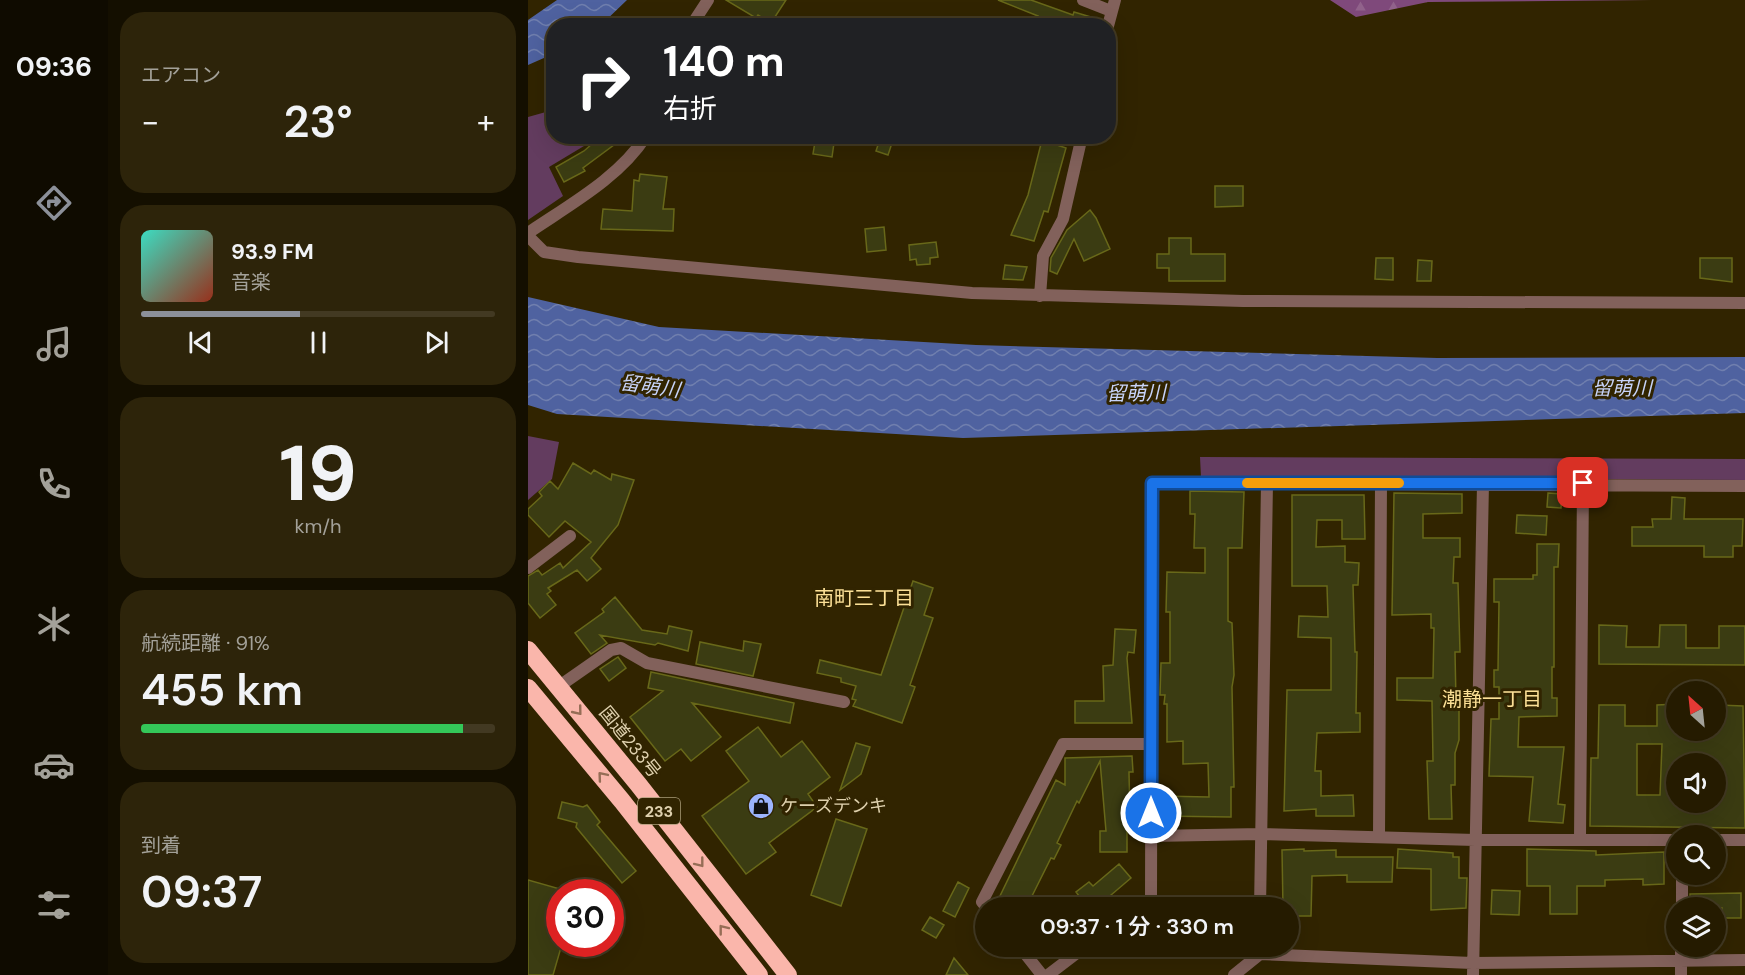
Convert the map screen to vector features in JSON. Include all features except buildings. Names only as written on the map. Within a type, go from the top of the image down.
[{"type":"highway","name":"国道233号","points":[[528,650],[788,975]]},
{"type":"highway","name":"233","points":[[528,688],[622,801],[759,975]]},
{"type":"street","points":[[696,18],[708,0]]},
{"type":"street","points":[[1083,0],[1113,5]]},
{"type":"street","points":[[641,144],[634,155],[528,234],[544,252],[949,291],[1040,296],[1243,301],[1745,303]]},
{"type":"street","points":[[1040,296],[1043,256],[1063,219],[1080,144]]},
{"type":"street","points":[[1151,897],[1152,483],[1583,483],[1745,486]]},
{"type":"street","points":[[1260,897],[1267,483]]},
{"type":"street","points":[[1379,836],[1381,483]]},
{"type":"street","points":[[1580,838],[1583,483]]},
{"type":"street","points":[[1472,969],[1483,484]]},
{"type":"street","points":[[528,568],[570,536]]},
{"type":"street","points":[[558,687],[611,650],[621,648],[647,663],[844,702]]},
{"type":"street","points":[[985,897],[1063,744],[1150,744]]},
{"type":"street","points":[[1151,836],[1261,834],[1475,840],[1580,838],[1666,840]]},
{"type":"street","points":[[1726,840],[1745,840]]},
{"type":"street","points":[[1299,953],[1472,969],[1681,960],[1745,960]]},
{"type":"street","points":[[1028,957],[1042,975]]},
{"type":"street","points":[[1048,975],[1072,957]]},
{"type":"street","points":[[1234,975],[1253,957]]},
{"type":"street","points":[[1681,960],[1681,975]]},
{"type":"shaded area","points":[[546,112],[546,144],[587,144],[549,167],[563,196],[528,220],[528,117]]},
{"type":"shaded area","points":[[528,436],[559,442],[552,479],[528,500]]},
{"type":"shaded area","points":[[1200,457],[1745,459],[1745,480],[1201,477]]},
{"type":"green space","points":[[1330,0],[1652,0],[1428,2],[1356,17]]},
{"type":"water","points":[[557,0],[627,0],[608,18],[546,18],[546,57],[528,65],[528,20]]},
{"type":"water","name":"留萌川","points":[[528,297],[659,327],[976,345],[1437,358],[1745,357],[1745,413],[963,438],[557,414],[528,405]]},
{"type":"slow traffic","points":[[1247,483],[1399,483]]},
{"type":"place","name":"ケーズデンキ","points":[[761,806]]},
{"type":"district","name":"南町三丁目","points":[[864,598]]},
{"type":"district","name":"潮静一丁目","points":[[1492,699]]},
{"type":"route","points":[[1151,813],[1152,483],[1583,483]]}]
